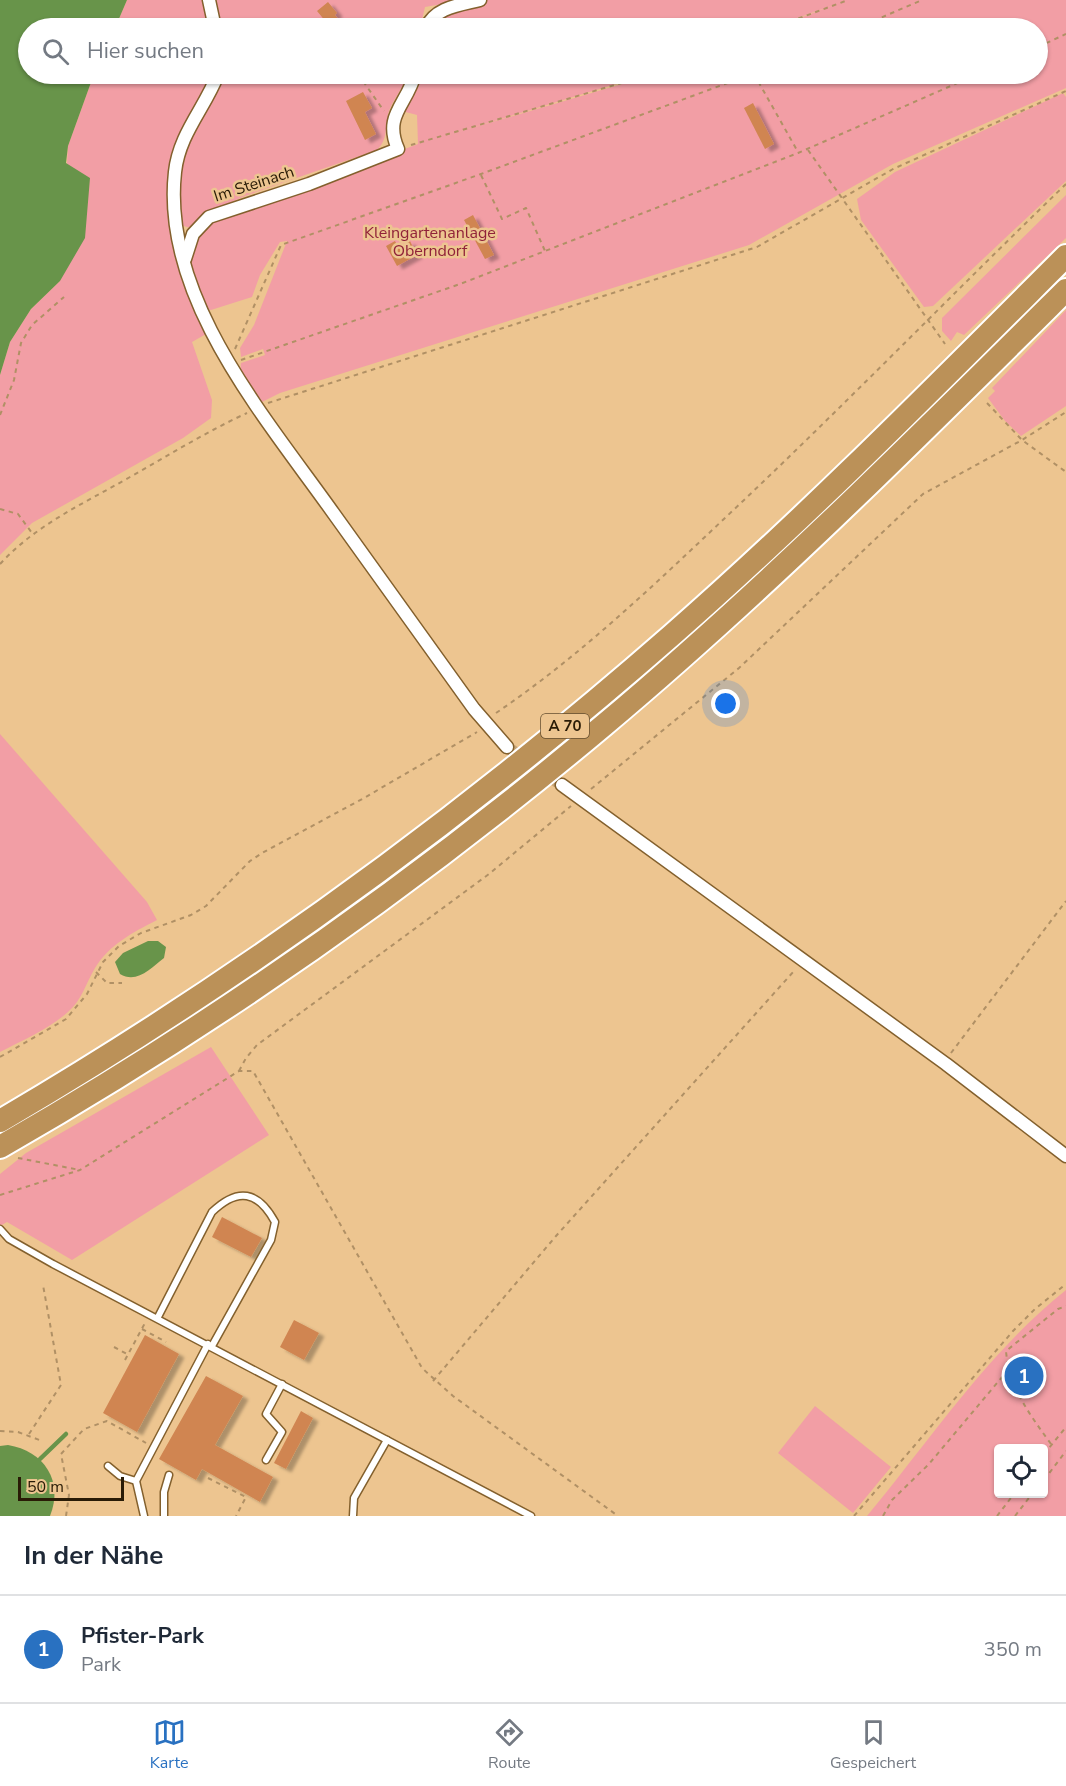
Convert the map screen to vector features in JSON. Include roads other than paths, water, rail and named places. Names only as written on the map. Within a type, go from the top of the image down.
[{"type":"highway","name":"A 70","points":[[1,1121],[130,1042],[248,965],[344,898],[501,779],[674,633],[818,501],[1066,256]]},
{"type":"highway","name":"A 70","points":[[11,1148],[310,950],[529,787],[604,725],[767,580],[901,454],[1066,290]]},
{"type":"street","points":[[209,0],[213,18]]},
{"type":"street","points":[[433,18],[445,9],[480,0]]},
{"type":"street","points":[[214,84],[184,136],[177,156],[175,201],[184,260],[191,284],[230,364],[257,407],[486,724],[507,747]]},
{"type":"street","name":"Im Steinach","points":[[184,260],[193,234],[209,217],[309,184],[398,149],[392,135],[391,124],[412,84]]},
{"type":"street","points":[[562,785],[946,1064],[1066,1156]]},
{"type":"lane","points":[[144,1516],[136,1481],[210,1345],[271,1240],[275,1222],[268,1209],[253,1197],[238,1195],[226,1199],[213,1212],[158,1317]]},
{"type":"lane","points":[[0,1229],[9,1239],[53,1264],[158,1317],[531,1516]]},
{"type":"lane","points":[[266,1460],[282,1432],[266,1414],[282,1384]]},
{"type":"lane","points":[[353,1516],[354,1498],[387,1440]]},
{"type":"lane","points":[[108,1466],[120,1476],[136,1481]]},
{"type":"lane","points":[[164,1516],[164,1492],[169,1475]]},
{"type":"waterway","points":[[40,1459],[66,1434]]},
{"type":"tunnel","points":[[507,747],[562,785]]},
{"type":"place","name":"Pfister-Park","points":[[1024,1376]]},
{"type":"park label","name":"Kleingartenanlage Oberndorf","points":[[430,242]]}]
